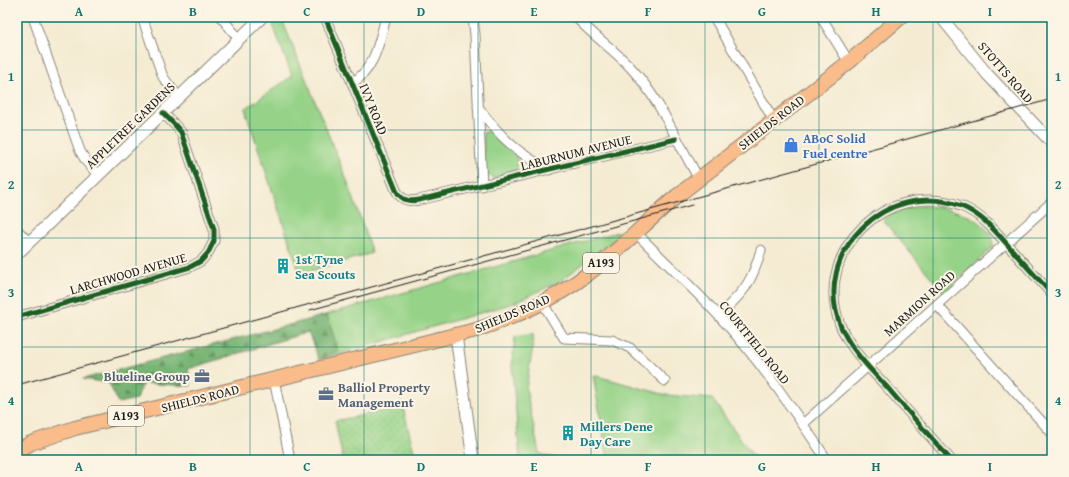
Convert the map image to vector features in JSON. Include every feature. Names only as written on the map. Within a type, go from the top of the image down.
[{"type":"main road","name":"SHIELDS ROAD","points":[[17,451],[31,443],[75,428],[456,335],[495,324],[542,302],[585,276],[656,213],[849,62],[901,17]]},
{"type":"street","points":[[33,17],[80,151],[98,175]]},
{"type":"street","points":[[142,17],[163,77],[179,98]]},
{"type":"street","points":[[221,17],[239,39]]},
{"type":"street","name":"APPLETREE GARDENS","points":[[17,254],[262,17]]},
{"type":"street","name":"IVY ROAD","points":[[325,17],[396,190],[402,198],[412,202]]},
{"type":"street","points":[[352,83],[364,74],[370,67],[379,43],[386,17]]},
{"type":"street","points":[[473,17],[482,186]]},
{"type":"street","points":[[576,17],[620,56],[638,75],[658,103],[676,139],[699,178]]},
{"type":"street","points":[[714,17],[774,120]]},
{"type":"street","points":[[821,17],[849,62]]},
{"type":"street","name":"STOTTS ROAD","points":[[941,17],[987,74],[1052,143]]},
{"type":"street","points":[[478,107],[508,144],[549,170]]},
{"type":"street","name":"LARCHWOOD AVENUE","points":[[17,317],[184,270],[201,261],[208,253],[214,241],[213,224],[181,132],[163,113]]},
{"type":"street","name":"LABURNUM AVENUE","points":[[412,202],[676,139]]},
{"type":"street","points":[[951,460],[868,366],[848,340],[841,327],[837,313],[835,288],[839,262],[852,238],[870,220],[888,209],[911,202],[929,200],[948,202],[961,206],[980,217],[1006,243],[1052,294]]},
{"type":"street","name":"MARMION ROAD","points":[[803,424],[1052,202]]},
{"type":"street","points":[[17,230],[29,242]]},
{"type":"street","name":"COURTFIELD ROAD","points":[[635,232],[719,315],[741,341],[803,424],[827,460]]},
{"type":"street","points":[[719,315],[745,290],[756,270],[762,250]]},
{"type":"street","points":[[542,302],[564,338],[612,340],[630,348],[665,381]]},
{"type":"street","points":[[937,305],[1052,433]]},
{"type":"street","points":[[456,335],[473,460]]},
{"type":"street","points":[[274,380],[290,460]]},
{"type":"green space","points":[[281,17],[350,188],[372,253],[300,274],[245,109],[292,76],[273,25]]},
{"type":"green space","points":[[488,131],[492,132],[500,143],[514,154],[518,160],[517,168],[512,174],[495,179],[487,174],[484,168],[483,133]]},
{"type":"green space","points":[[922,206],[944,208],[959,212],[979,222],[992,235],[993,247],[944,293],[883,220],[896,212]]},
{"type":"green space","points":[[628,229],[561,281],[511,304],[319,360],[304,321]]},
{"type":"green space","points":[[327,315],[338,350],[319,360],[308,332],[188,369],[191,386],[143,383],[136,399],[118,403],[109,383],[83,379]]},
{"type":"green space","points":[[533,334],[533,346],[526,389],[539,453],[560,460],[520,460],[512,367],[515,337]]},
{"type":"green space","points":[[593,375],[666,395],[712,399],[756,460],[608,460]]},
{"type":"green space","points":[[403,407],[416,460],[343,460],[335,421]]},
{"type":"tram line","points":[[17,385],[1052,99]]},
{"type":"tram line","points":[[310,310],[692,205]]},
{"type":"cycle path","points":[[325,17],[396,190],[405,200],[419,200],[676,139]]},
{"type":"cycle path","points":[[17,317],[190,267],[201,261],[208,253],[214,241],[214,229],[181,132],[163,113]]},
{"type":"cycle path","points":[[951,460],[861,359],[850,344],[841,327],[834,299],[836,273],[846,249],[862,228],[882,212],[907,203],[933,200],[961,206],[976,214],[990,226],[1052,294]]},
{"type":"place","name":"ABoC Solid Fuel centre","points":[[791,145]]},
{"type":"place","name":"1st Tyne Sea Scouts","points":[[283,266]]},
{"type":"place","name":"Blueline Group","points":[[202,376]]},
{"type":"place","name":"Balliol Property Management","points":[[326,394]]},
{"type":"place","name":"Millers Dene Day Care","points":[[568,433]]}]
